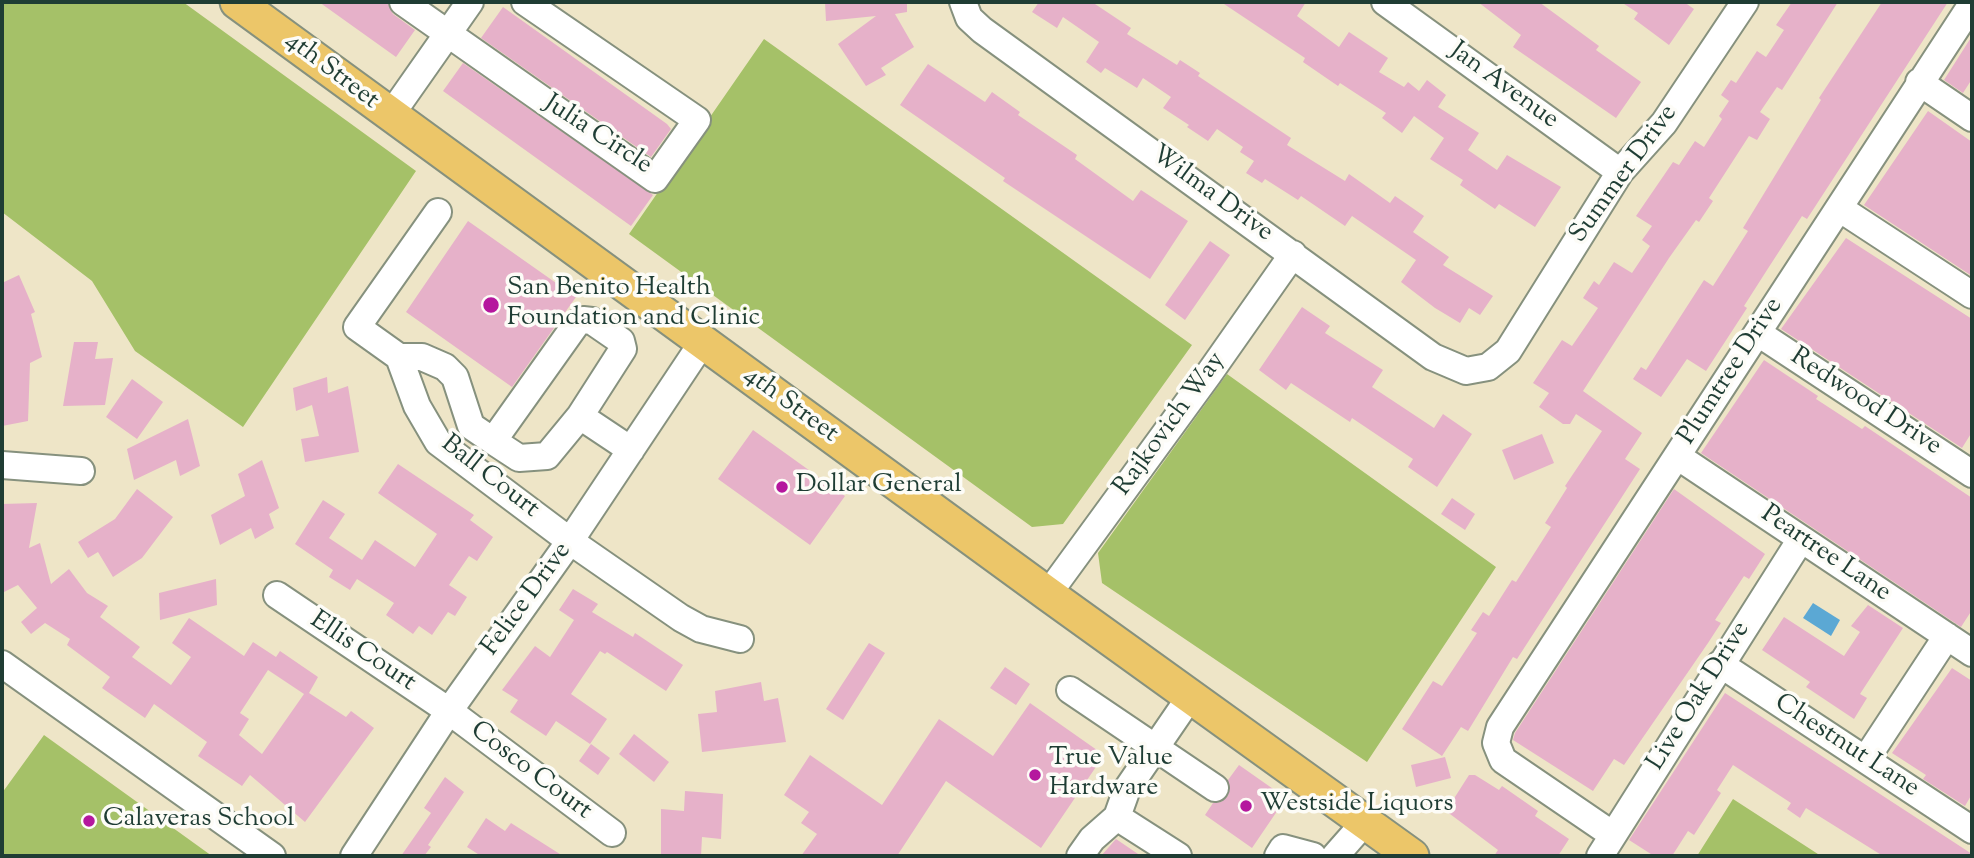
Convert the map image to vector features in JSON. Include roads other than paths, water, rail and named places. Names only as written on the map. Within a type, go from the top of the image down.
[{"type":"main road","name":"4th Street","points":[[237,2],[702,343],[1412,856]]},
{"type":"street","points":[[403,2],[447,33]]},
{"type":"street","points":[[390,116],[470,2]]},
{"type":"street","name":"Julia Circle","points":[[447,33],[655,179],[696,120],[525,2]]},
{"type":"street","name":"Wilma Drive","points":[[963,2],[969,18],[982,30],[1433,357],[1455,369],[1472,371]]},
{"type":"street","name":"Jan Avenue","points":[[1385,2],[1620,172]]},
{"type":"street","name":"Summer Drive","points":[[1472,371],[1488,367],[1507,351],[1620,172],[1664,123],[1745,2]]},
{"type":"street","name":"Plumtree Drive","points":[[1606,846],[1503,760],[1496,743],[1500,727],[1972,4]]},
{"type":"street","points":[[1919,82],[1972,118]]},
{"type":"street","points":[[1839,208],[1972,295]]},
{"type":"street","points":[[438,212],[357,327],[399,357],[422,357],[444,367],[456,377],[471,426],[493,441],[519,458],[547,456],[559,445],[580,416],[623,349],[621,341],[592,321],[583,320],[576,324],[493,441]]},
{"type":"street","name":"Rajkovich Way","points":[[1048,594],[1293,254]]},
{"type":"street","name":"Redwood Drive","points":[[1758,333],[1972,474]]},
{"type":"street","name":"Felice Drive","points":[[354,856],[449,711],[570,541],[702,343]]},
{"type":"street","name":"Ball Court","points":[[399,357],[417,406],[446,449],[570,541],[681,618],[701,629],[740,639]]},
{"type":"street","points":[[580,416],[631,450]]},
{"type":"street","name":"Peartree Lane","points":[[1677,456],[1972,653]]},
{"type":"street","points":[[2,464],[81,471]]},
{"type":"street","name":"Live Oak Drive","points":[[1606,846],[1801,540]]},
{"type":"street","name":"Ellis Court","points":[[277,595],[449,711]]},
{"type":"street","points":[[1866,759],[1947,636]]},
{"type":"street","points":[[2,664],[272,856]]},
{"type":"street","name":"Chestnut Lane","points":[[1720,664],[1972,830]]},
{"type":"street","points":[[1070,690],[1215,788]]},
{"type":"street","points":[[1080,856],[1093,839],[1117,817],[1127,789],[1190,697]]},
{"type":"street","name":"Cosco Court","points":[[449,711],[611,834]]},
{"type":"street","points":[[1117,817],[1178,856]]},
{"type":"street","points":[[1335,856],[1364,822]]},
{"type":"street","points":[[1278,856],[1283,848],[1313,856]]},
{"type":"water","points":[[1813,603],[1840,620],[1831,636],[1803,618]]},
{"type":"place","name":"San Benito Health Foundation and Clinic","points":[[491,305]]},
{"type":"place","name":"Dollar General","points":[[782,487]]},
{"type":"place","name":"True Value Hardware","points":[[1035,775]]},
{"type":"place","name":"Westside Liquors","points":[[1246,806]]},
{"type":"place","name":"Calaveras School","points":[[89,821]]}]
